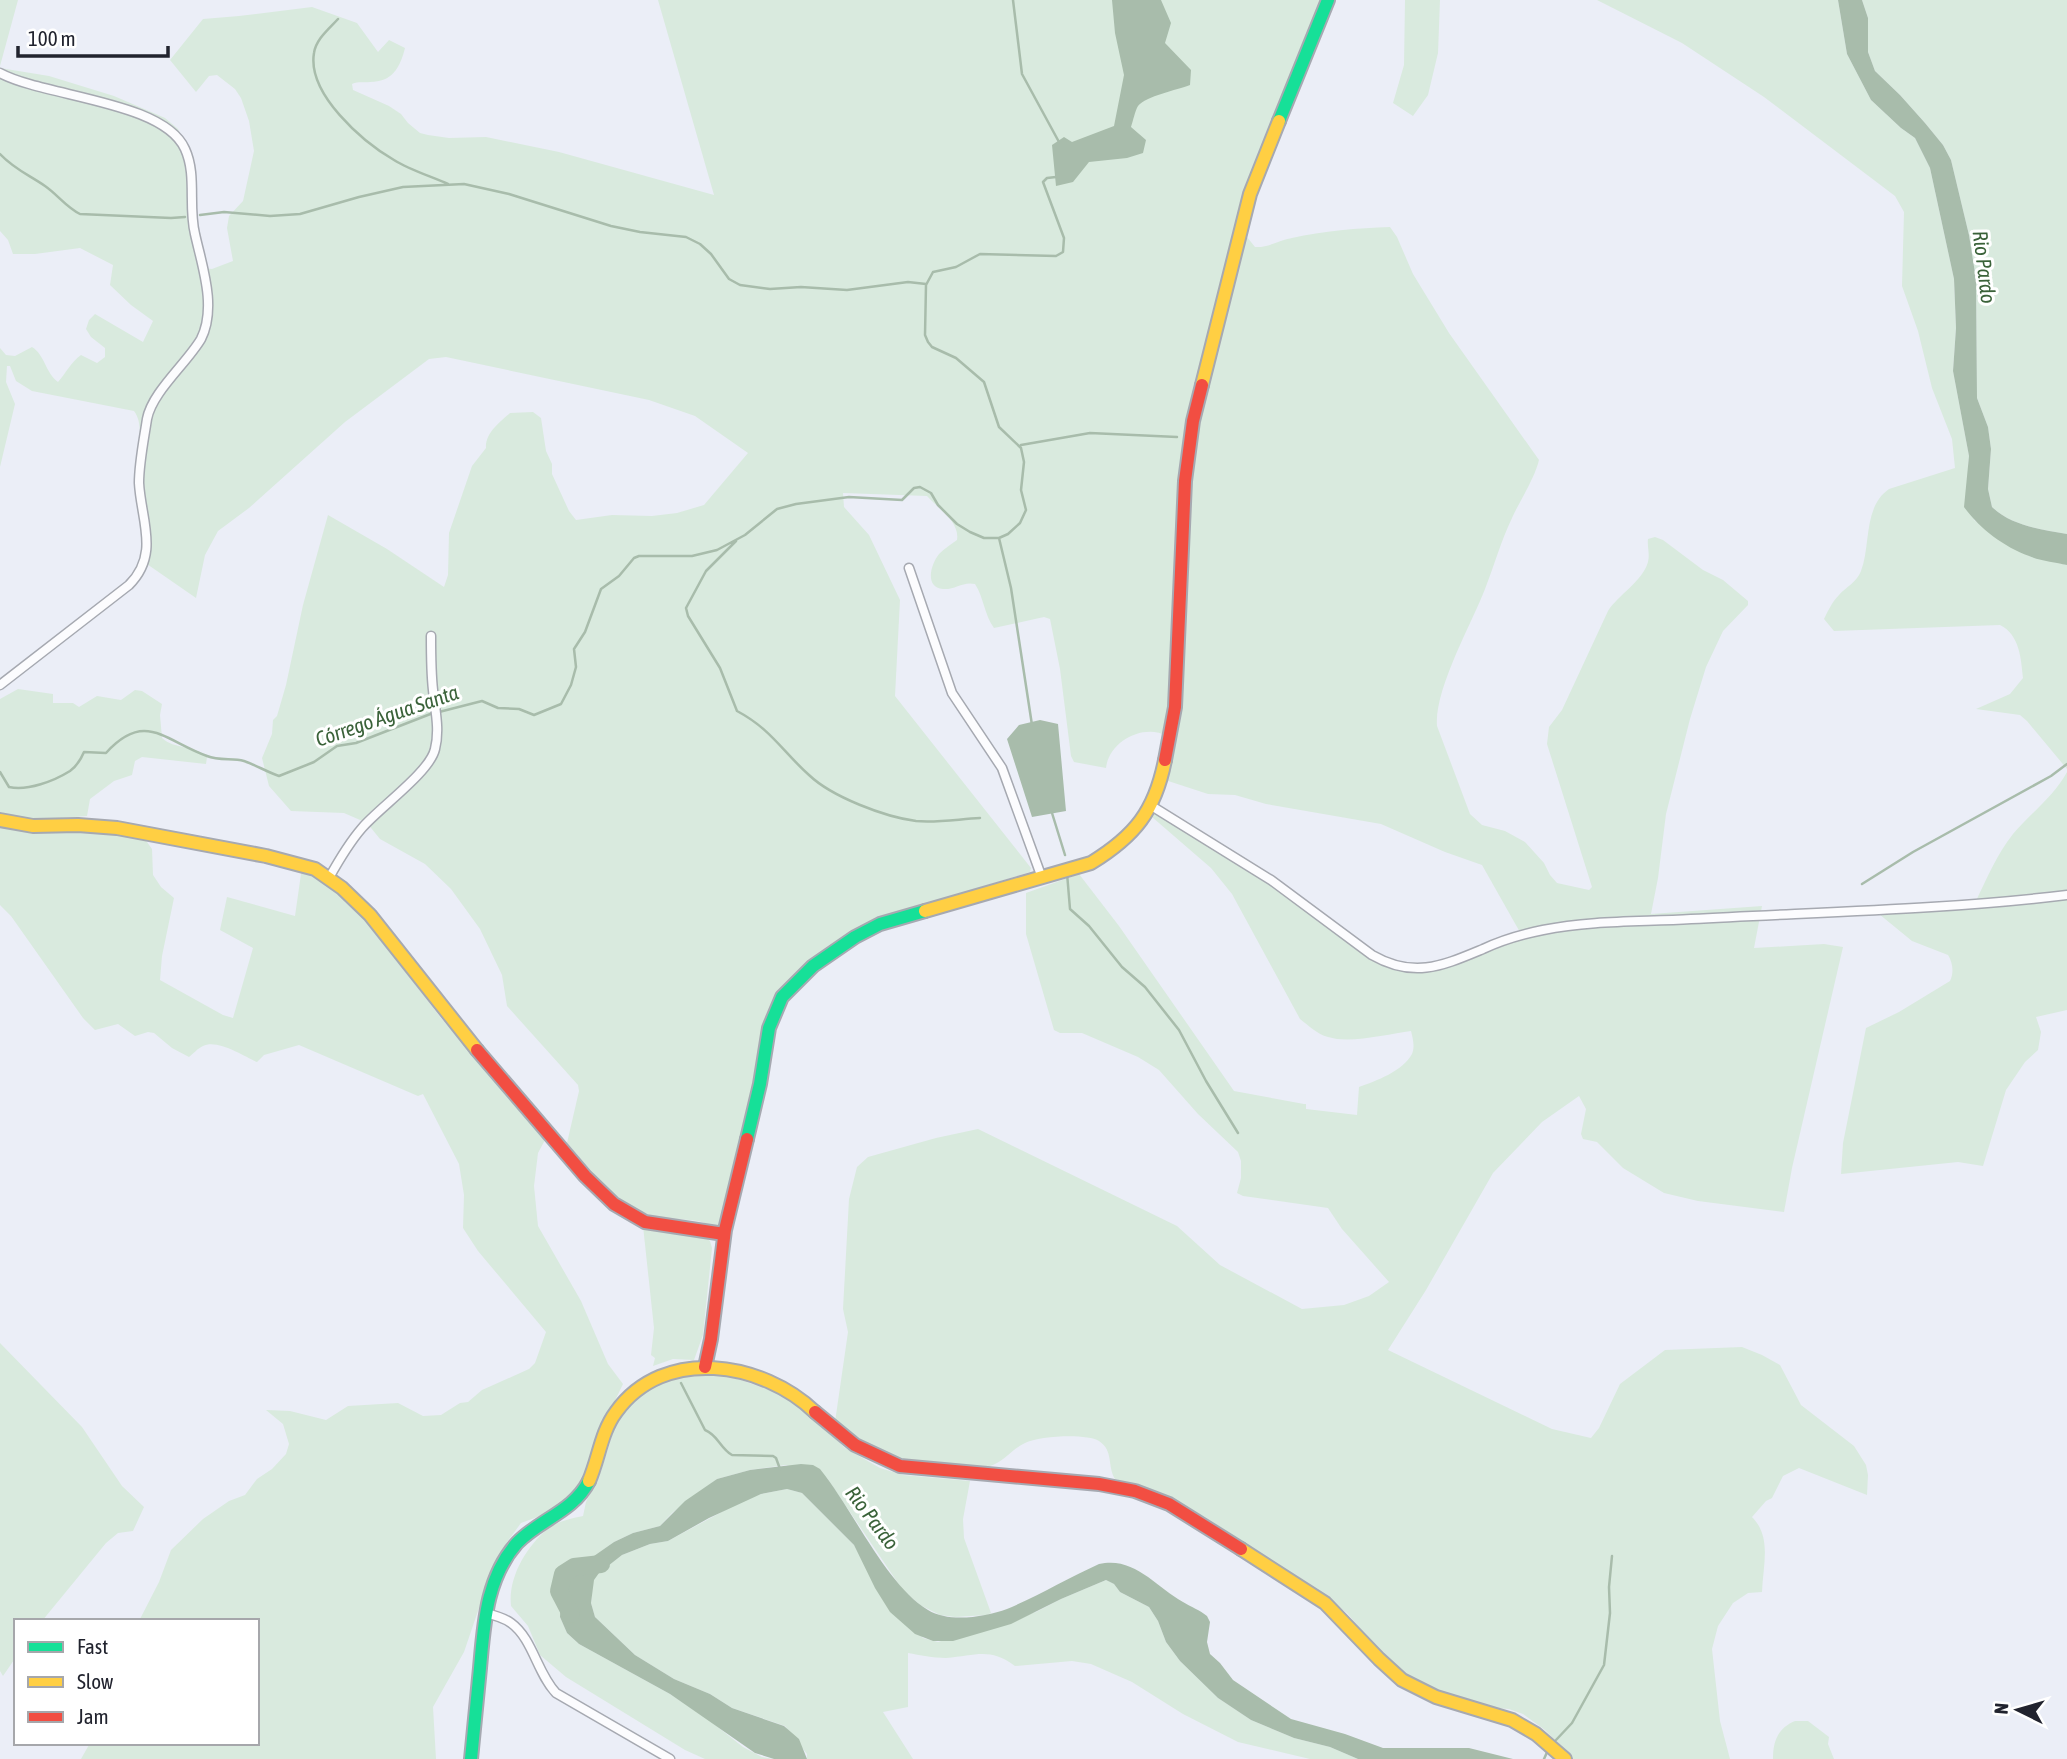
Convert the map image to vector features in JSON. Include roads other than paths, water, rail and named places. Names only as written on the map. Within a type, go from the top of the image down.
[{"type":"main road","points":[[705,1367],[724,1234],[771,1023],[779,1002],[790,987],[818,963],[880,924],[1091,863],[1112,850],[1134,829],[1158,789],[1175,707],[1185,481],[1193,421],[1250,194],[1328,0]]},
{"type":"main road","points":[[0,820],[29,827],[78,824],[111,827],[284,861],[311,868],[329,878],[368,914],[431,994],[603,1193],[628,1213],[645,1222],[700,1228],[724,1234]]},
{"type":"main road","points":[[471,1759],[485,1613],[499,1570],[513,1547],[537,1526],[563,1511],[582,1492],[597,1463],[608,1425],[625,1401],[642,1387],[671,1372],[705,1367],[758,1377],[780,1385],[801,1399],[848,1441],[872,1455],[900,1466],[1099,1483],[1135,1491],[1169,1504],[1325,1603],[1344,1619],[1385,1668],[1404,1682],[1437,1698],[1513,1720],[1535,1733],[1565,1759]]},
{"type":"street","points":[[0,73],[20,81],[126,109],[161,124],[181,141],[191,170],[191,213],[204,272],[208,307],[206,327],[201,339],[153,404],[148,416],[140,478],[147,542],[141,570],[129,585],[0,685]]},
{"type":"street","points":[[909,568],[952,692],[1002,768],[1042,878]]},
{"type":"street","points":[[329,878],[363,826],[429,763],[435,751],[437,719],[432,686],[431,636]]},
{"type":"street","points":[[1150,805],[1271,880],[1372,954],[1390,964],[1404,967],[1437,967],[1505,940],[1574,925],[1880,911],[2067,895]]},
{"type":"street","points":[[485,1613],[508,1621],[517,1629],[545,1679],[556,1693],[670,1759]]},
{"type":"waterway","points":[[1013,0],[1022,74],[1059,142]]},
{"type":"waterway","points":[[338,19],[320,39],[314,53],[314,69],[328,100],[353,129],[381,152],[407,167],[448,184]]},
{"type":"waterway","points":[[0,154],[80,214],[185,217]]},
{"type":"waterway","name":"Córrego Água Santa","points":[[439,712],[482,701],[498,708],[519,709],[534,715],[561,704],[571,685],[576,667],[574,649],[585,632],[601,589],[619,576],[634,558],[692,556],[717,550],[745,535],[777,509],[849,497],[902,500],[914,488],[920,487],[931,493],[938,505],[957,524],[970,532],[984,538],[999,538],[1008,534],[1020,523],[1026,510],[1021,490],[1024,462],[1021,448],[999,427],[984,382],[956,358],[932,347],[928,342],[925,335],[926,285],[933,272],[956,267],[980,254],[1056,256],[1063,252],[1064,238],[1043,182],[1047,178],[1056,177]]},
{"type":"waterway","points":[[200,215],[224,212],[270,216],[300,214],[403,187],[464,184],[509,194],[611,226],[686,237],[700,244],[729,279],[740,285],[770,289],[801,287],[847,290],[908,282],[926,284]]},
{"type":"waterway","points":[[1021,445],[1090,433],[1177,437]]},
{"type":"waterway","points":[[999,538],[1011,588],[1032,725]]},
{"type":"waterway","points":[[736,541],[706,571],[686,608],[688,616],[720,668],[737,711],[768,733],[819,783],[860,805],[916,821],[980,818]]},
{"type":"waterway","name":"Córrego Água Santa","points":[[0,772],[9,787],[24,788],[41,784],[70,771],[84,752],[106,753],[132,733],[144,731],[167,737],[212,758],[244,761],[279,776],[314,762],[337,746],[356,743],[433,713]]},
{"type":"waterway","points":[[1862,884],[1913,852],[2051,776],[2067,764]]},
{"type":"waterway","points":[[1052,813],[1065,855]]},
{"type":"waterway","points":[[1067,873],[1070,909],[1089,926],[1122,967],[1145,987],[1179,1030],[1238,1133]]},
{"type":"waterway","points":[[681,1383],[705,1430],[728,1452],[732,1455],[773,1456],[780,1469]]},
{"type":"waterway","points":[[1556,1740],[1572,1723],[1604,1665],[1610,1613],[1612,1556]]},
{"type":"waterway","name":"Rio Pardo","points":[[571,1614],[559,1591],[563,1574],[574,1567],[601,1564]]},
{"type":"waterway","points":[[1544,1759],[1548,1750]]}]
